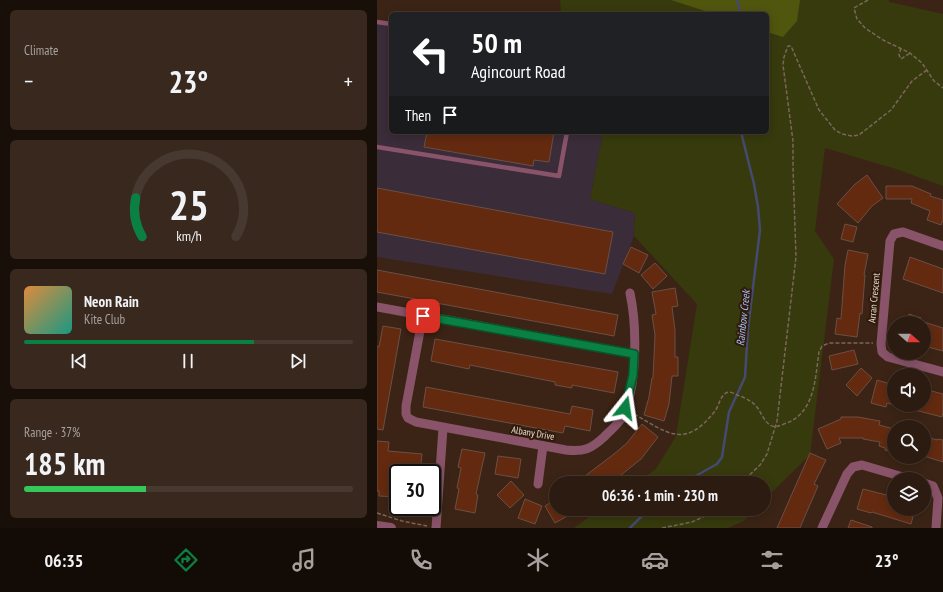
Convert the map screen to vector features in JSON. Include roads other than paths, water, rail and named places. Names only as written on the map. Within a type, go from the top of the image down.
[{"type":"street","name":"Arran Crescent","points":[[943,246],[903,232],[895,234],[890,241],[881,344],[882,352],[888,357],[943,372]]},
{"type":"street","name":"Albany Drive","points":[[423,316],[406,406],[406,414],[411,421],[571,451],[582,451],[595,445],[615,428],[621,419],[628,401],[633,375],[634,354],[634,312],[630,293]]},
{"type":"street","points":[[377,307],[634,354]]},
{"type":"street","points":[[436,528],[443,428]]},
{"type":"street","points":[[538,484],[543,446]]},
{"type":"street","points":[[822,528],[847,474],[853,467],[862,465],[887,472]]},
{"type":"street","points":[[931,485],[933,486],[938,498],[936,528]]},
{"type":"street","points":[[377,526],[391,528]]},
{"type":"lane","points":[[377,22],[389,24]]},
{"type":"lane","points":[[377,147],[559,176],[567,134]]},
{"type":"waterway","name":"Rainbow Creek","points":[[737,0],[740,12]]},
{"type":"waterway","name":"Rainbow Creek","points":[[696,476],[717,464],[722,457],[729,412],[745,377],[748,328],[760,230],[754,184],[742,134]]},
{"type":"waterway","name":"Rainbow Creek","points":[[630,528],[642,516]]}]
